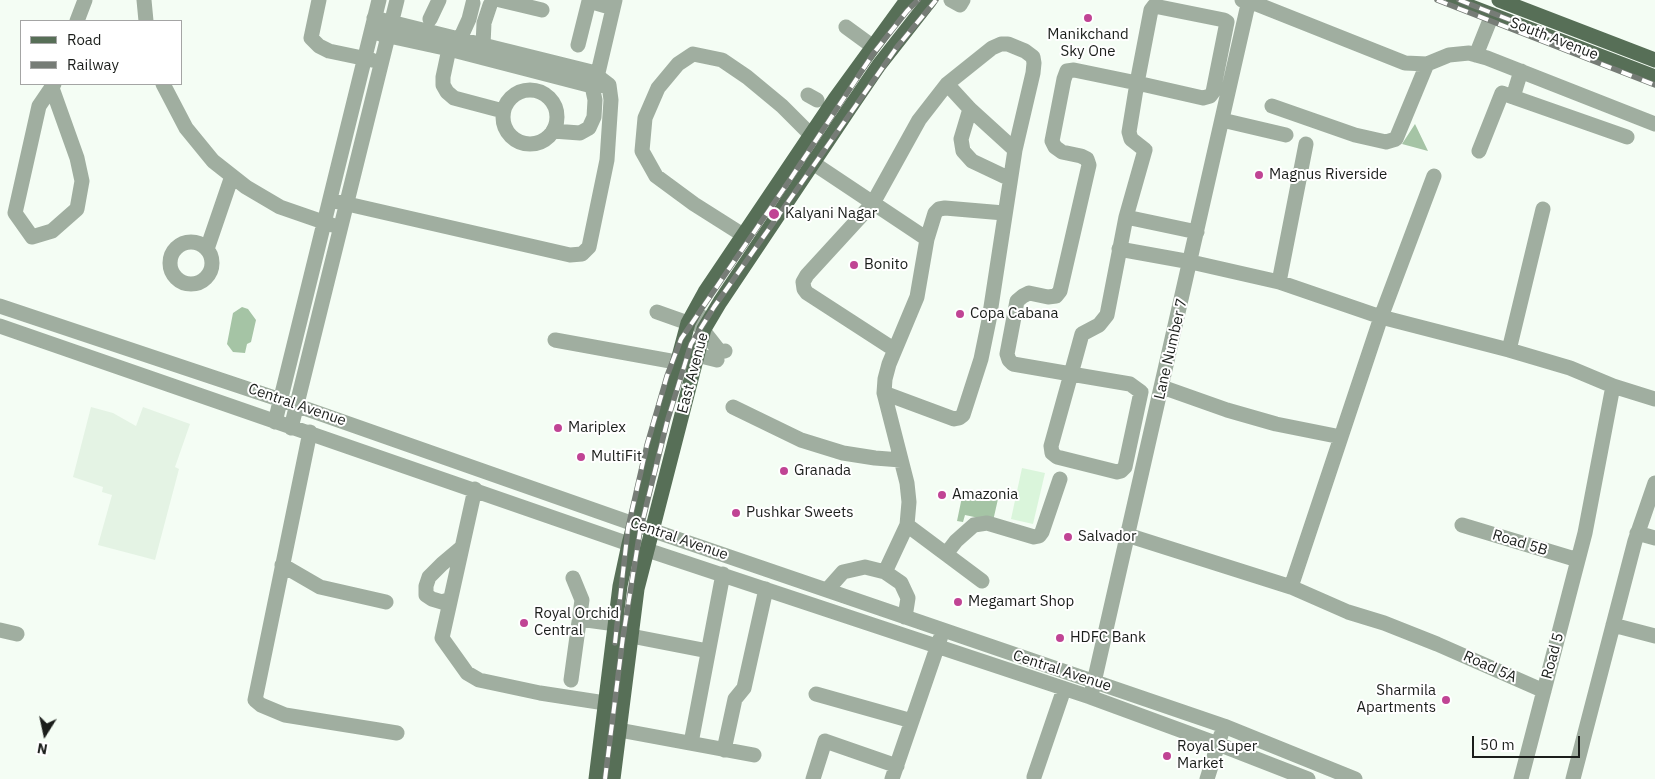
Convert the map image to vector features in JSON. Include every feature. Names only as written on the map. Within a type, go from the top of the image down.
[{"type":"main road","name":"East Avenue","points":[[596,779],[620,586],[676,362],[696,321],[694,310],[872,46],[907,0]]},
{"type":"main road","name":"East Avenue","points":[[613,779],[637,589],[704,329],[709,318],[879,65],[930,0]]},
{"type":"main road","name":"South Avenue","points":[[1453,0],[1655,77]]},
{"type":"main road","name":"South Avenue","points":[[1499,0],[1655,60]]},
{"type":"street","points":[[77,20],[85,0]]},
{"type":"street","points":[[144,0],[146,20]]},
{"type":"street","points":[[319,0],[311,38],[319,46],[329,51],[381,62]]},
{"type":"street","points":[[275,422],[379,0]]},
{"type":"street","points":[[291,428],[397,0]]},
{"type":"street","points":[[430,19],[440,0]]},
{"type":"street","points":[[951,0],[960,5],[963,0]]},
{"type":"street","points":[[1247,0],[1406,63],[1428,64],[1449,55],[1469,53],[1521,71],[1655,124]]},
{"type":"street","name":"Lane Number 7","points":[[1090,697],[1198,232],[1247,0]]},
{"type":"street","points":[[554,131],[580,133],[589,128],[594,118],[595,100],[614,4],[589,1],[578,45]]},
{"type":"street","points":[[503,111],[454,98],[447,92],[443,85],[443,78],[455,44],[469,19],[472,2],[480,7],[495,2],[542,10]]},
{"type":"street","points":[[478,48],[484,23],[495,2]]},
{"type":"street","points":[[1137,83],[1074,70],[1067,71],[1052,141],[1055,148],[1062,152],[1081,156],[1086,159],[1089,165],[1060,291],[1056,296],[1048,297],[1029,293],[1018,301],[1007,354],[1013,364],[1071,374],[1130,384],[1141,392],[1125,467],[1117,472],[1057,457],[1052,453],[1051,446],[1071,374],[1082,334],[1098,325],[1107,315],[1126,217],[1144,150],[1131,139],[1129,132],[1137,83],[1151,10],[1154,6],[1227,22],[1213,92],[1210,96],[1203,98],[1137,83]]},
{"type":"street","points":[[1476,55],[1492,15]]},
{"type":"street","points":[[330,200],[570,255],[582,254],[589,247],[608,160],[611,100],[600,82],[478,48],[373,25]]},
{"type":"street","points":[[846,27],[872,46]]},
{"type":"street","points":[[884,392],[954,419],[960,418],[963,415],[981,359],[989,320],[1015,150],[1033,73],[1033,57],[1025,50],[1008,44],[1001,44],[992,48],[947,84],[918,120],[874,203],[807,275],[803,282],[807,293],[895,350]]},
{"type":"street","points":[[744,235],[694,204],[656,176],[642,151],[645,118],[658,88],[678,64],[693,54],[722,60],[747,77],[782,106],[811,135]]},
{"type":"street","points":[[1272,106],[1371,140],[1386,142],[1396,140],[1428,64]]},
{"type":"street","points":[[1513,97],[1521,71]]},
{"type":"street","points":[[947,84],[970,109],[1015,150]]},
{"type":"street","points":[[164,85],[186,128],[214,160],[232,176],[246,187],[280,207],[340,228]]},
{"type":"street","points":[[53,86],[77,158],[82,181],[77,209],[52,231],[32,236],[15,213],[39,106],[53,86]]},
{"type":"street","points":[[519,92],[538,92],[547,96],[552,102],[556,111],[557,121],[554,131],[548,137],[534,143],[520,142],[507,132],[502,120],[503,111],[511,96],[519,92]]},
{"type":"street","points":[[1479,151],[1502,93],[1627,137]]},
{"type":"street","points":[[970,109],[961,139],[963,151],[972,161],[1010,179]]},
{"type":"street","points":[[1222,120],[1286,135]]},
{"type":"street","points":[[1280,282],[1306,144]]},
{"type":"street","points":[[813,163],[927,239]]},
{"type":"street","points":[[207,248],[232,176]]},
{"type":"street","points":[[1291,587],[1381,317],[1434,176]]},
{"type":"street","points":[[885,572],[906,525],[909,502],[902,460],[884,392],[885,379],[888,364],[917,297],[927,239],[935,213],[939,209],[944,208],[1004,213]]},
{"type":"street","points":[[1509,350],[1543,209]]},
{"type":"street","points":[[1126,217],[1198,232]]},
{"type":"street","points":[[1119,249],[1191,262],[1280,282],[1381,317],[1570,368],[1613,386],[1655,398]]},
{"type":"street","name":"Central Avenue","points":[[0,306],[297,405],[651,530],[1224,726],[1355,779]]},
{"type":"street","points":[[665,313],[696,321],[720,352],[721,356],[697,355]]},
{"type":"street","name":"Central Avenue","points":[[0,326],[291,428],[310,432],[475,489],[629,544],[1090,697],[1308,779]]},
{"type":"street","points":[[555,340],[676,362]]},
{"type":"street","name":"Road 5","points":[[1521,779],[1585,533],[1613,386]]},
{"type":"street","points":[[1162,387],[1259,419],[1341,437]]},
{"type":"street","points":[[733,407],[801,440],[843,453],[902,460]]},
{"type":"street","points":[[310,432],[255,700],[261,706],[285,715],[397,733]]},
{"type":"street","points":[[946,554],[956,541],[974,525],[987,523],[1034,537],[1038,536],[1042,532],[1060,479]]},
{"type":"street","points":[[1573,779],[1637,533],[1655,483]]},
{"type":"street","points":[[475,489],[442,638],[467,673],[479,680],[540,693],[605,703]]},
{"type":"street","points":[[906,525],[982,581]]},
{"type":"street","name":"Road 5B","points":[[1462,525],[1578,560]]},
{"type":"street","points":[[1637,533],[1655,538]]},
{"type":"street","name":"Road 5A","points":[[1127,535],[1291,587],[1348,612],[1384,623],[1437,644],[1544,691]]},
{"type":"street","points":[[450,599],[442,602],[432,599],[426,595],[426,586],[429,577],[462,548]]},
{"type":"street","points":[[282,565],[320,588],[386,602]]},
{"type":"street","points":[[827,590],[843,572],[865,567],[885,572],[901,582],[908,598],[905,617]]},
{"type":"street","points":[[692,743],[723,574]]},
{"type":"street","points":[[571,680],[582,600],[573,578]]},
{"type":"street","points":[[724,750],[735,699],[744,688],[766,589]]},
{"type":"street","points":[[579,619],[616,624]]},
{"type":"street","points":[[1613,625],[1655,636]]},
{"type":"street","points":[[0,630],[18,634]]},
{"type":"street","points":[[813,779],[825,741],[894,772],[943,630]]},
{"type":"street","points":[[631,636],[708,651]]},
{"type":"street","points":[[1033,778],[1064,689]]},
{"type":"street","points":[[816,694],[912,721]]},
{"type":"street","points":[[1208,779],[1224,726]]},
{"type":"street","points":[[619,730],[754,755]]},
{"type":"shaded area","points":[[1415,124],[1428,151],[1402,144]]},
{"type":"shaded area","points":[[242,307],[248,309],[256,320],[251,342],[247,344],[245,353],[233,352],[227,344],[233,313]]},
{"type":"shaded area","points":[[91,407],[113,413],[136,426],[143,407],[190,424],[175,467],[179,469],[155,560],[98,545],[112,495],[102,492],[103,487],[73,477]]},
{"type":"shaded area","points":[[1022,468],[1045,473],[1033,524],[1011,519]]},
{"type":"shaded area","points":[[963,492],[998,499],[993,521],[965,515],[963,522],[957,521]]},
{"type":"railway","points":[[615,643],[628,528],[647,445],[667,376],[681,339],[873,54],[918,0]]},
{"type":"railway","points":[[605,779],[623,637],[640,531],[667,422],[691,344],[714,307],[897,47],[936,0]]},
{"type":"railway","points":[[1437,0],[1655,85]]},
{"type":"railway","points":[[1459,0],[1587,50]]},
{"type":"place","name":"Manikchand Sky One","points":[[1088,18]]},
{"type":"place","name":"Magnus Riverside","points":[[1259,175]]},
{"type":"place","name":"Kalyani Nagar","points":[[774,214]]},
{"type":"place","name":"Bonito","points":[[854,265]]},
{"type":"place","name":"Copa Cabana","points":[[960,314]]},
{"type":"place","name":"Mariplex","points":[[558,428]]},
{"type":"place","name":"MultiFit","points":[[581,457]]},
{"type":"place","name":"Granada","points":[[784,471]]},
{"type":"place","name":"Amazonia","points":[[942,495]]},
{"type":"place","name":"Pushkar Sweets","points":[[736,513]]},
{"type":"place","name":"Salvador","points":[[1068,537]]},
{"type":"place","name":"Megamart Shop","points":[[958,602]]},
{"type":"place","name":"Royal Orchid Central","points":[[524,623]]},
{"type":"place","name":"HDFC Bank","points":[[1060,638]]},
{"type":"place","name":"Sharmila Apartments","points":[[1446,700]]},
{"type":"place","name":"Royal Super Market","points":[[1167,756]]}]
